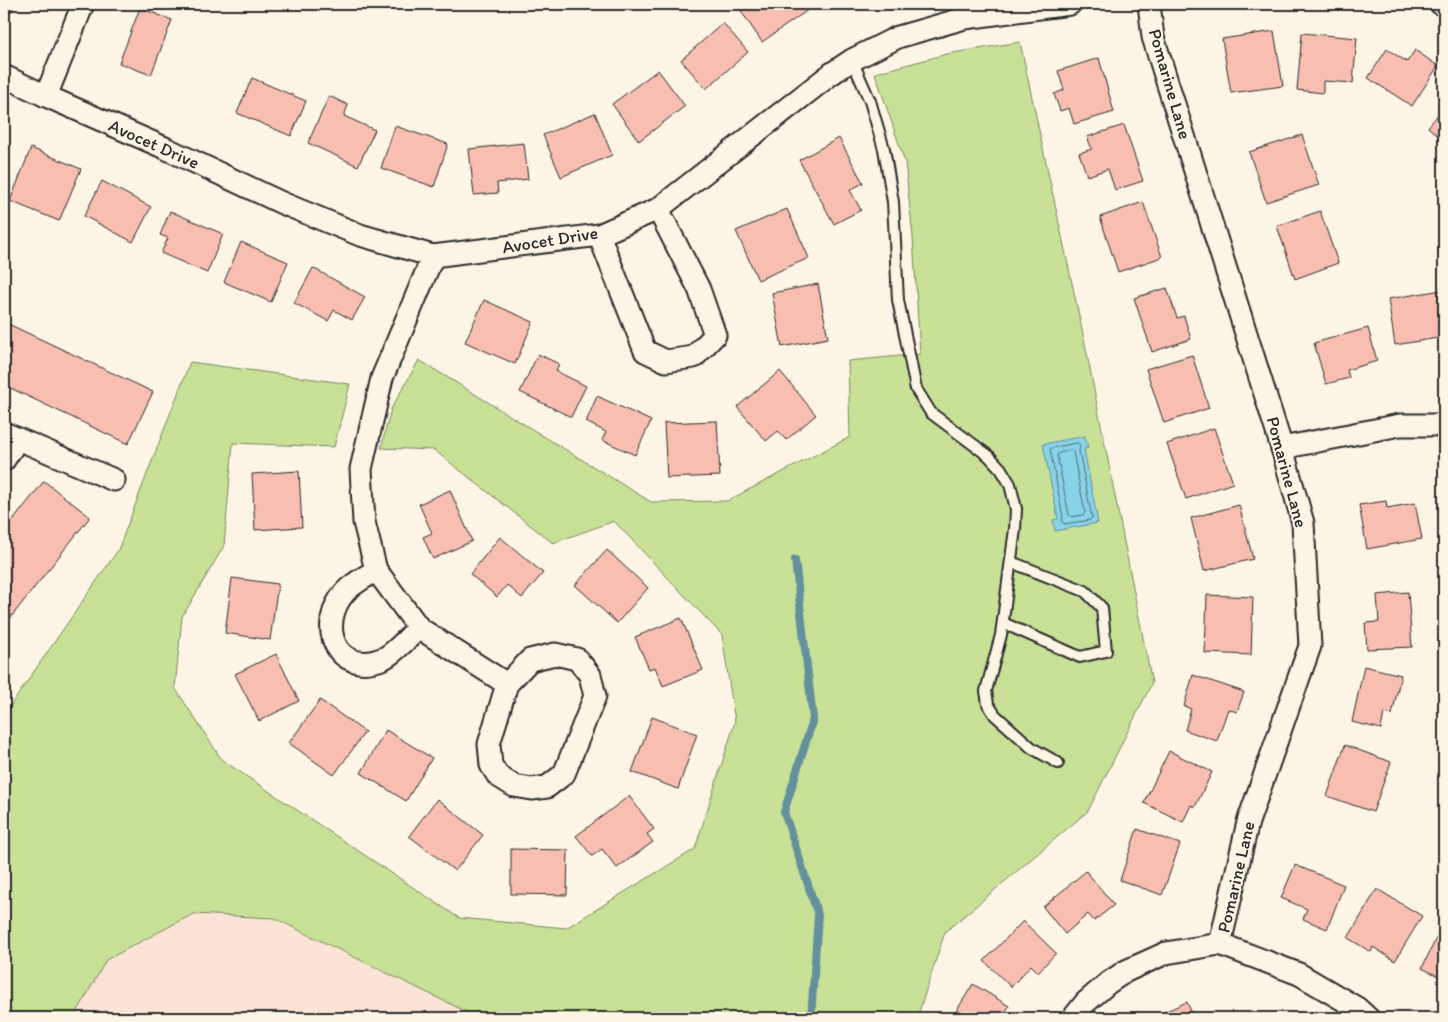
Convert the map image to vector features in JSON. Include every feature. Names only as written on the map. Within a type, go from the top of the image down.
[{"type":"street","points":[[46,96],[83,4]]},
{"type":"street","name":"Avocet Drive","points":[[4,76],[282,203],[360,234],[433,256],[599,235],[658,209],[831,74],[852,60],[898,37],[965,11],[1070,4]]},
{"type":"street","name":"Pomarine Lane","points":[[1149,4],[1153,37],[1282,448],[1302,523],[1310,646],[1248,822],[1220,944]]},
{"type":"street","points":[[599,235],[645,351],[666,361],[694,357],[715,335],[699,289],[658,209]]},
{"type":"street","points":[[433,256],[382,378],[361,469],[364,522],[376,570],[419,628],[506,684]]},
{"type":"street","points":[[1282,448],[1400,424],[1444,425]]},
{"type":"street","points":[[4,460],[11,436],[114,480]]},
{"type":"street","points":[[376,570],[359,580],[345,592],[334,610],[331,629],[334,643],[341,654],[352,660],[369,662],[385,657],[419,628]]},
{"type":"street","points":[[555,654],[577,659],[590,675],[596,696],[564,774],[548,787],[532,789],[514,786],[498,776],[490,765],[488,744],[506,684],[530,660],[555,654]]},
{"type":"street","points":[[1073,1018],[1091,998],[1126,971],[1166,953],[1220,944],[1299,974],[1357,1008],[1368,1018]]},
{"type":"lane","points":[[852,60],[870,101],[884,149],[893,202],[898,300],[916,389],[931,414],[989,456],[1001,469],[1010,484],[1016,509],[1016,529],[1003,623],[986,691],[988,704],[994,715],[1032,748],[1058,763]]},
{"type":"lane","points":[[1003,623],[1080,657],[1106,651],[1102,608],[1085,591],[1011,562]]},
{"type":"shaded area","points":[[193,914],[274,918],[479,1018],[74,1018],[106,960]]},
{"type":"green space","points":[[1020,42],[1084,339],[1152,683],[1088,811],[945,932],[917,1018],[479,1018],[274,918],[193,914],[106,960],[74,1018],[4,1018],[4,715],[118,550],[190,362],[350,384],[334,447],[233,443],[224,546],[182,617],[175,688],[222,760],[459,918],[566,928],[695,849],[735,722],[722,635],[614,521],[553,543],[434,450],[381,448],[391,409],[419,360],[651,502],[727,501],[850,437],[848,361],[920,354],[913,237],[905,162],[875,73],[947,54]]},
{"type":"water","points":[[1085,436],[1088,448],[1084,449],[1098,523],[1055,531],[1053,520],[1058,519],[1043,444]]},
{"type":"building","points":[[4,4],[15,4],[11,12],[4,8]]},
{"type":"building","points":[[751,4],[804,4],[808,10],[762,42],[741,11]]},
{"type":"building","points":[[140,8],[172,20],[151,75],[119,63]]},
{"type":"building","points":[[723,23],[748,52],[706,89],[681,60]]},
{"type":"building","points":[[1274,31],[1283,86],[1231,93],[1222,39]]},
{"type":"building","points":[[1302,33],[1357,38],[1353,83],[1323,81],[1323,93],[1297,90]]},
{"type":"building","points":[[1387,49],[1407,62],[1415,50],[1438,66],[1412,106],[1368,78]]},
{"type":"building","points":[[1099,58],[1114,112],[1074,124],[1069,108],[1060,111],[1054,94],[1064,90],[1058,71]]},
{"type":"building","points":[[658,70],[685,106],[639,141],[612,104]]},
{"type":"building","points":[[252,78],[306,101],[291,136],[237,113]]},
{"type":"building","points":[[329,96],[348,105],[344,116],[375,130],[358,166],[308,143]]},
{"type":"building","points":[[1444,107],[1444,141],[1428,127]]},
{"type":"building","points":[[595,113],[612,155],[561,177],[543,135]]},
{"type":"building","points":[[1124,125],[1143,181],[1115,190],[1108,169],[1087,176],[1079,153],[1092,149],[1087,137]]},
{"type":"building","points":[[395,126],[448,144],[434,187],[381,168]]},
{"type":"building","points":[[1302,135],[1319,185],[1266,202],[1249,152]]},
{"type":"building","points":[[839,138],[863,183],[850,190],[861,210],[834,224],[799,160]]},
{"type":"building","points":[[4,142],[11,146],[4,158]]},
{"type":"building","points":[[524,143],[528,179],[497,183],[498,193],[474,195],[469,149]]},
{"type":"building","points":[[31,148],[81,169],[59,221],[10,201]]},
{"type":"building","points":[[102,181],[151,207],[133,242],[84,216]]},
{"type":"building","points":[[1143,202],[1162,257],[1118,272],[1100,217]]},
{"type":"building","points":[[787,209],[809,258],[758,280],[736,231]]},
{"type":"building","points":[[170,211],[223,234],[207,273],[161,253],[168,238],[160,235]]},
{"type":"building","points":[[1320,211],[1338,263],[1295,279],[1277,226]]},
{"type":"building","points":[[241,242],[288,262],[271,302],[224,282]]},
{"type":"building","points":[[313,268],[365,297],[352,320],[334,310],[328,321],[294,303]]},
{"type":"building","points":[[818,284],[828,338],[782,347],[772,293]]},
{"type":"building","points":[[1167,288],[1177,318],[1184,316],[1191,339],[1152,352],[1134,298]]},
{"type":"building","points":[[1442,290],[1444,337],[1395,345],[1388,299]]},
{"type":"building","points":[[484,300],[533,322],[515,364],[465,342]]},
{"type":"building","points":[[4,322],[153,392],[128,444],[4,385]]},
{"type":"building","points":[[1368,328],[1377,361],[1347,370],[1349,378],[1326,384],[1314,343]]},
{"type":"building","points":[[538,354],[559,364],[556,371],[586,386],[571,417],[520,392]]},
{"type":"building","points":[[1192,355],[1209,408],[1164,423],[1146,369]]},
{"type":"building","points":[[780,371],[816,415],[786,440],[778,431],[766,441],[737,407]]},
{"type":"building","points":[[597,396],[651,421],[635,455],[602,440],[606,432],[586,422]]},
{"type":"building","points":[[717,421],[720,476],[667,478],[664,423]]},
{"type":"building","points":[[1214,428],[1233,483],[1186,499],[1167,444]]},
{"type":"building","points":[[299,471],[302,527],[255,530],[252,474]]},
{"type":"building","points":[[44,481],[90,517],[4,626],[4,532]]},
{"type":"building","points":[[450,490],[472,541],[433,559],[423,537],[432,533],[419,504]]},
{"type":"building","points":[[1386,501],[1387,508],[1415,503],[1422,539],[1367,549],[1359,505]]},
{"type":"building","points":[[1239,505],[1253,559],[1204,571],[1191,518]]},
{"type":"building","points":[[500,537],[543,573],[522,598],[507,585],[497,597],[470,574]]},
{"type":"building","points":[[607,550],[648,588],[617,623],[575,585]]},
{"type":"building","points":[[232,578],[278,584],[270,640],[225,633]]},
{"type":"building","points":[[1408,592],[1412,647],[1367,649],[1365,623],[1379,622],[1377,595]]},
{"type":"building","points":[[1207,595],[1253,597],[1251,655],[1205,653]]},
{"type":"building","points":[[681,618],[703,670],[663,686],[655,667],[649,669],[635,637]]},
{"type":"building","points":[[276,654],[299,701],[259,721],[235,674]]},
{"type":"building","points":[[1364,666],[1401,675],[1392,715],[1384,713],[1381,729],[1352,722]]},
{"type":"building","points":[[1193,675],[1244,692],[1237,712],[1228,709],[1217,741],[1185,730],[1191,709],[1184,706]]},
{"type":"building","points":[[320,700],[365,732],[334,775],[289,743]]},
{"type":"building","points":[[652,717],[697,734],[678,789],[632,772]]},
{"type":"building","points":[[386,730],[432,758],[406,801],[361,773]]},
{"type":"building","points":[[1345,745],[1391,762],[1373,812],[1327,796]]},
{"type":"building","points":[[1169,751],[1212,772],[1195,807],[1191,805],[1183,822],[1144,803]]},
{"type":"building","points":[[629,796],[654,829],[647,834],[653,842],[617,868],[602,849],[592,856],[576,836]]},
{"type":"building","points":[[437,799],[483,835],[455,871],[409,836]]},
{"type":"building","points":[[1137,829],[1180,844],[1162,895],[1120,880]]},
{"type":"building","points":[[511,849],[568,850],[567,895],[511,894]]},
{"type":"building","points":[[1295,865],[1344,885],[1327,929],[1303,919],[1307,909],[1281,898]]},
{"type":"building","points":[[1086,871],[1114,905],[1094,921],[1088,914],[1065,934],[1043,907]]},
{"type":"building","points":[[1377,889],[1422,916],[1395,961],[1373,947],[1371,952],[1348,938]]},
{"type":"building","points":[[1023,921],[1056,953],[1038,972],[1031,965],[1011,987],[984,961]]},
{"type":"building","points":[[1444,925],[1444,979],[1422,968]]},
{"type":"building","points":[[973,984],[1009,1006],[1002,1018],[952,1018]]},
{"type":"building","points":[[1187,1002],[1194,1018],[1166,1018],[1164,1012]]},
{"type":"waterway","points":[[795,560],[813,719],[784,812],[818,915],[811,1018]]}]
